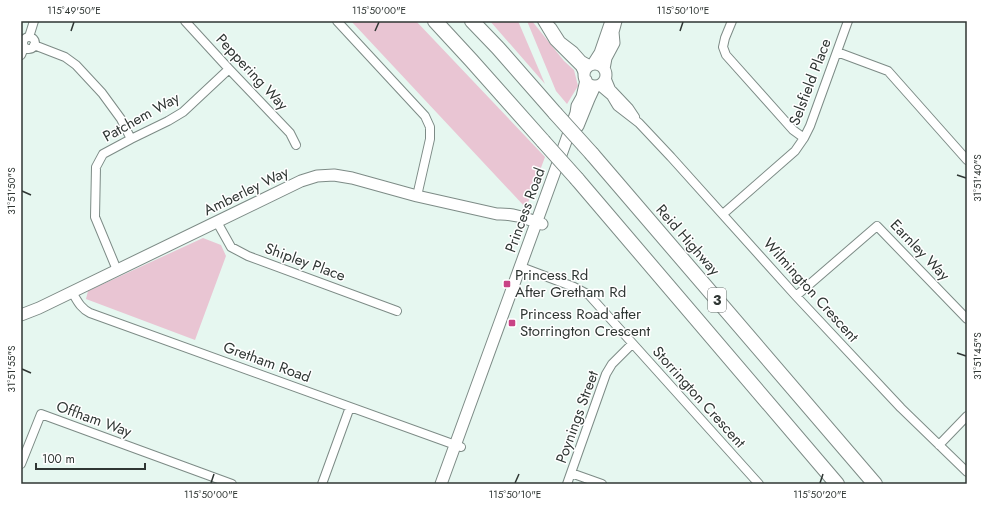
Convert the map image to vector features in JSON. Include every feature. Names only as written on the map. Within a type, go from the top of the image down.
[{"type":"highway","name":"3","points":[[435,21],[472,60],[577,179],[837,484]]},
{"type":"highway","name":"Reid Highway","points":[[472,21],[498,48],[592,154],[875,484]]},
{"type":"main road","points":[[611,21],[600,53],[592,64],[585,70],[591,82],[602,83],[605,73],[606,58],[614,43],[613,32],[616,21]]},
{"type":"main road","points":[[592,64],[600,65],[605,73]]},
{"type":"main road","name":"Princess Road","points":[[442,484],[458,446],[538,226],[584,111],[591,82]]},
{"type":"main road","name":"Amberley Way","points":[[21,315],[39,308],[301,182],[317,176],[334,175],[352,178],[417,196],[497,214],[506,213],[538,226]]},
{"type":"main road","name":"Princess Road","points":[[449,484],[458,446]]},
{"type":"street","points":[[29,37],[34,21]]},
{"type":"street","name":"Peppering Way","points":[[185,21],[290,133],[296,145]]},
{"type":"street","points":[[337,21],[425,116],[430,127],[430,139],[417,196]]},
{"type":"street","name":"Wilmington Crescent","points":[[542,21],[554,41],[580,67],[591,82],[611,96],[618,106],[639,123],[900,408],[967,472]]},
{"type":"street","points":[[546,21],[561,41],[574,51],[582,60],[592,64]]},
{"type":"street","points":[[732,21],[723,47],[726,56],[793,130],[804,138]]},
{"type":"street","name":"Selsfield Place","points":[[723,214],[795,151],[804,138],[810,126],[848,21]]},
{"type":"street","points":[[29,37],[33,39],[35,43],[34,45]]},
{"type":"street","points":[[29,37],[23,39],[23,52],[30,49],[34,45]]},
{"type":"street","points":[[34,45],[65,57],[76,65],[102,93],[121,119],[131,138]]},
{"type":"street","points":[[837,52],[888,71],[967,160]]},
{"type":"street","name":"Patchem Way","points":[[117,270],[95,216],[96,167],[103,154],[183,112],[229,69]]},
{"type":"street","name":"Wilmington Crescent","points":[[605,73],[611,89],[629,108],[639,123]]},
{"type":"street","name":"Shipley Place","points":[[217,222],[230,247],[248,256],[397,311]]},
{"type":"street","name":"Earnley Way","points":[[796,296],[877,226],[967,319]]},
{"type":"street","name":"Storrington Crescent","points":[[523,268],[574,287],[588,295],[759,484]]},
{"type":"street","name":"Gretham Road","points":[[72,292],[85,311],[90,313],[458,446]]},
{"type":"street","name":"Poynings Street","points":[[567,484],[606,374],[612,364],[632,344]]},
{"type":"street","points":[[322,484],[350,407]]},
{"type":"street","name":"Offham Way","points":[[21,464],[41,414],[232,484]]},
{"type":"street","points":[[939,445],[967,416]]},
{"type":"street","points":[[571,473],[602,484]]},
{"type":"shaded area","points":[[351,21],[416,21],[545,157],[526,208]]},
{"type":"shaded area","points":[[490,21],[518,21],[545,84]]},
{"type":"shaded area","points":[[527,21],[532,21],[564,61],[574,70],[578,86],[567,104],[556,91]]},
{"type":"shaded area","points":[[203,238],[221,245],[226,256],[195,340],[86,299],[88,291]]},
{"type":"place","name":"Princess Rd After Gretham Rd","points":[[507,284]]},
{"type":"place","name":"Princess Road after Storrington Crescent","points":[[512,323]]}]
